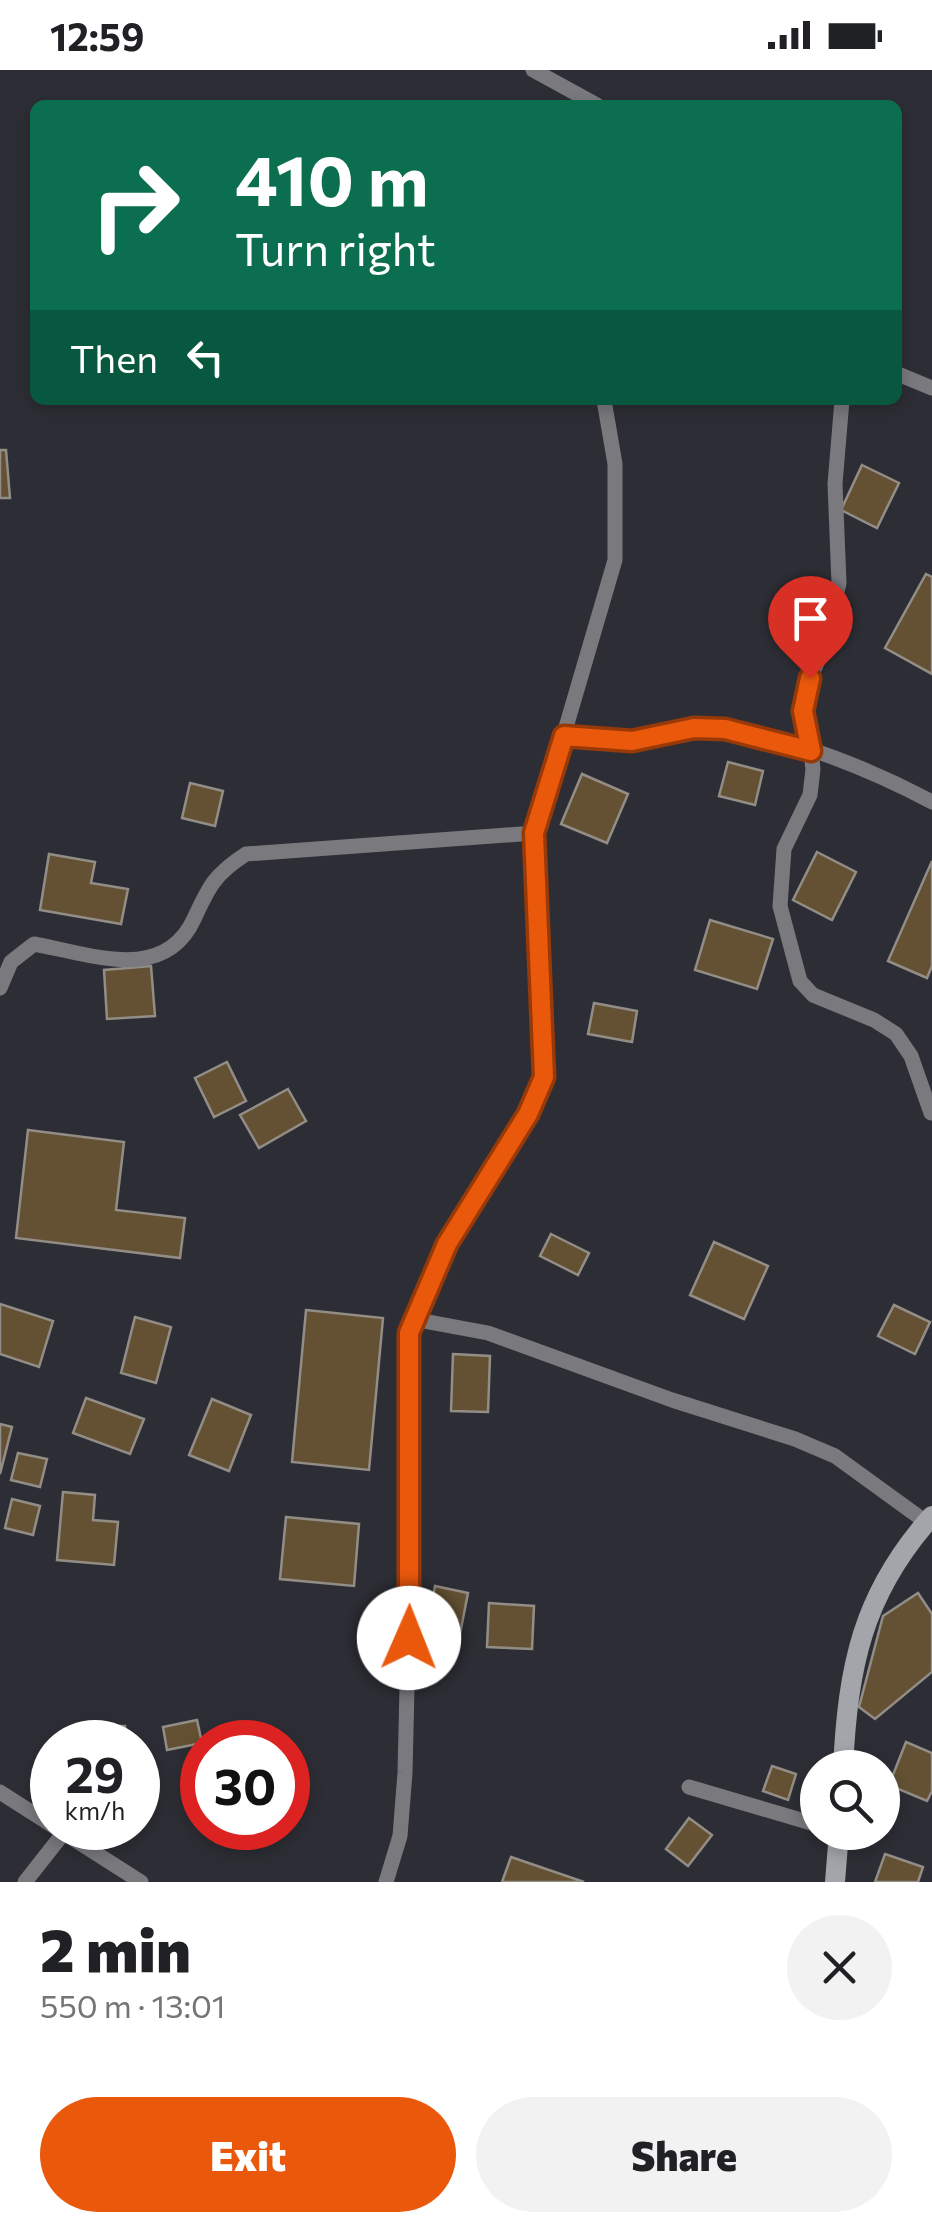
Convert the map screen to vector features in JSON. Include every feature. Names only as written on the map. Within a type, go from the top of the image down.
[{"type":"main road","points":[[843,1750],[849,1678],[863,1622],[929,1519]]},
{"type":"main road","points":[[835,1882],[838,1850]]},
{"type":"street","points":[[534,70],[588,100]]},
{"type":"street","points":[[902,376],[932,388]]},
{"type":"street","points":[[386,1882],[400,1836],[404,1773],[411,1518],[409,1344],[447,1244],[528,1114],[544,1077],[534,833],[615,560],[615,464],[605,405]]},
{"type":"street","points":[[842,405],[835,484],[840,583],[825,644],[804,693],[811,751],[810,796],[784,848],[780,906],[800,981],[813,995],[874,1020],[896,1034],[911,1056],[932,1113]]},
{"type":"street","points":[[564,736],[632,741],[694,728],[725,729],[811,751],[899,784],[932,802]]},
{"type":"street","points":[[0,988],[11,962],[34,944],[124,960],[150,961],[173,950],[188,934],[219,872],[246,854],[534,833]]},
{"type":"street","points":[[418,1320],[488,1332],[672,1400],[795,1439],[835,1456],[929,1519]]},
{"type":"street","points":[[689,1787],[800,1820]]},
{"type":"street","points":[[0,1792],[30,1813]]},
{"type":"street","points":[[24,1882],[50,1850]]},
{"type":"street","points":[[87,1850],[140,1882]]},
{"type":"building","points":[[0,450],[6,450],[10,498],[0,498]]},
{"type":"building","points":[[862,465],[899,483],[877,528],[841,510]]},
{"type":"building","points":[[926,574],[932,577],[932,674],[885,648]]},
{"type":"building","points":[[728,762],[763,771],[755,805],[719,796]]},
{"type":"building","points":[[582,774],[628,794],[607,843],[561,824]]},
{"type":"building","points":[[190,783],[223,791],[215,826],[182,818]]},
{"type":"building","points":[[817,852],[856,872],[832,920],[793,900]]},
{"type":"building","points":[[49,854],[95,862],[91,883],[128,889],[121,924],[40,910]]},
{"type":"building","points":[[932,861],[932,966],[927,978],[888,961]]},
{"type":"building","points":[[710,920],[773,939],[757,989],[695,970]]},
{"type":"building","points":[[151,966],[155,1016],[107,1019],[104,970]]},
{"type":"building","points":[[594,1003],[637,1011],[632,1042],[588,1034]]},
{"type":"building","points":[[227,1062],[246,1101],[214,1117],[195,1078]]},
{"type":"building","points":[[288,1089],[306,1121],[259,1148],[240,1115]]},
{"type":"building","points":[[28,1130],[124,1142],[116,1210],[185,1218],[180,1258],[16,1238]]},
{"type":"building","points":[[551,1234],[589,1253],[578,1275],[540,1256]]},
{"type":"building","points":[[714,1242],[768,1266],[744,1319],[690,1295]]},
{"type":"building","points":[[0,1304],[53,1321],[39,1367],[0,1354]]},
{"type":"building","points":[[894,1305],[930,1322],[915,1354],[878,1336]]},
{"type":"building","points":[[306,1310],[383,1318],[369,1470],[292,1462]]},
{"type":"building","points":[[135,1317],[171,1327],[156,1383],[121,1373]]},
{"type":"building","points":[[453,1354],[490,1356],[488,1412],[451,1411]]},
{"type":"building","points":[[86,1398],[144,1419],[130,1454],[73,1433]]},
{"type":"building","points":[[212,1399],[251,1415],[229,1471],[189,1455]]},
{"type":"building","points":[[0,1424],[12,1427],[0,1474]]},
{"type":"building","points":[[18,1453],[47,1459],[40,1487],[11,1480]]},
{"type":"building","points":[[63,1492],[95,1495],[93,1520],[118,1522],[114,1565],[57,1560]]},
{"type":"building","points":[[12,1499],[40,1506],[33,1535],[5,1528]]},
{"type":"building","points":[[286,1517],[359,1524],[354,1586],[280,1579]]},
{"type":"building","points":[[435,1586],[468,1593],[460,1634],[427,1627]]},
{"type":"building","points":[[918,1593],[932,1614],[932,1672],[875,1719],[859,1707],[883,1616]]},
{"type":"building","points":[[489,1603],[534,1606],[532,1649],[487,1647]]},
{"type":"building","points":[[180,1724],[180,1747],[167,1750],[163,1727]]},
{"type":"building","points":[[906,1742],[932,1753],[932,1791],[927,1801],[900,1790],[900,1757]]},
{"type":"building","points":[[772,1766],[796,1774],[788,1800],[763,1791]]},
{"type":"building","points":[[689,1818],[712,1835],[688,1866],[666,1849]]},
{"type":"building","points":[[885,1854],[923,1867],[918,1882],[875,1882]]},
{"type":"building","points":[[511,1857],[584,1882],[502,1882]]},
{"type":"route","points":[[409,1638],[409,1333],[457,1225],[528,1114],[544,1077],[534,833],[564,736],[632,741],[694,728],[725,729],[811,751],[803,711],[810,678]]}]
